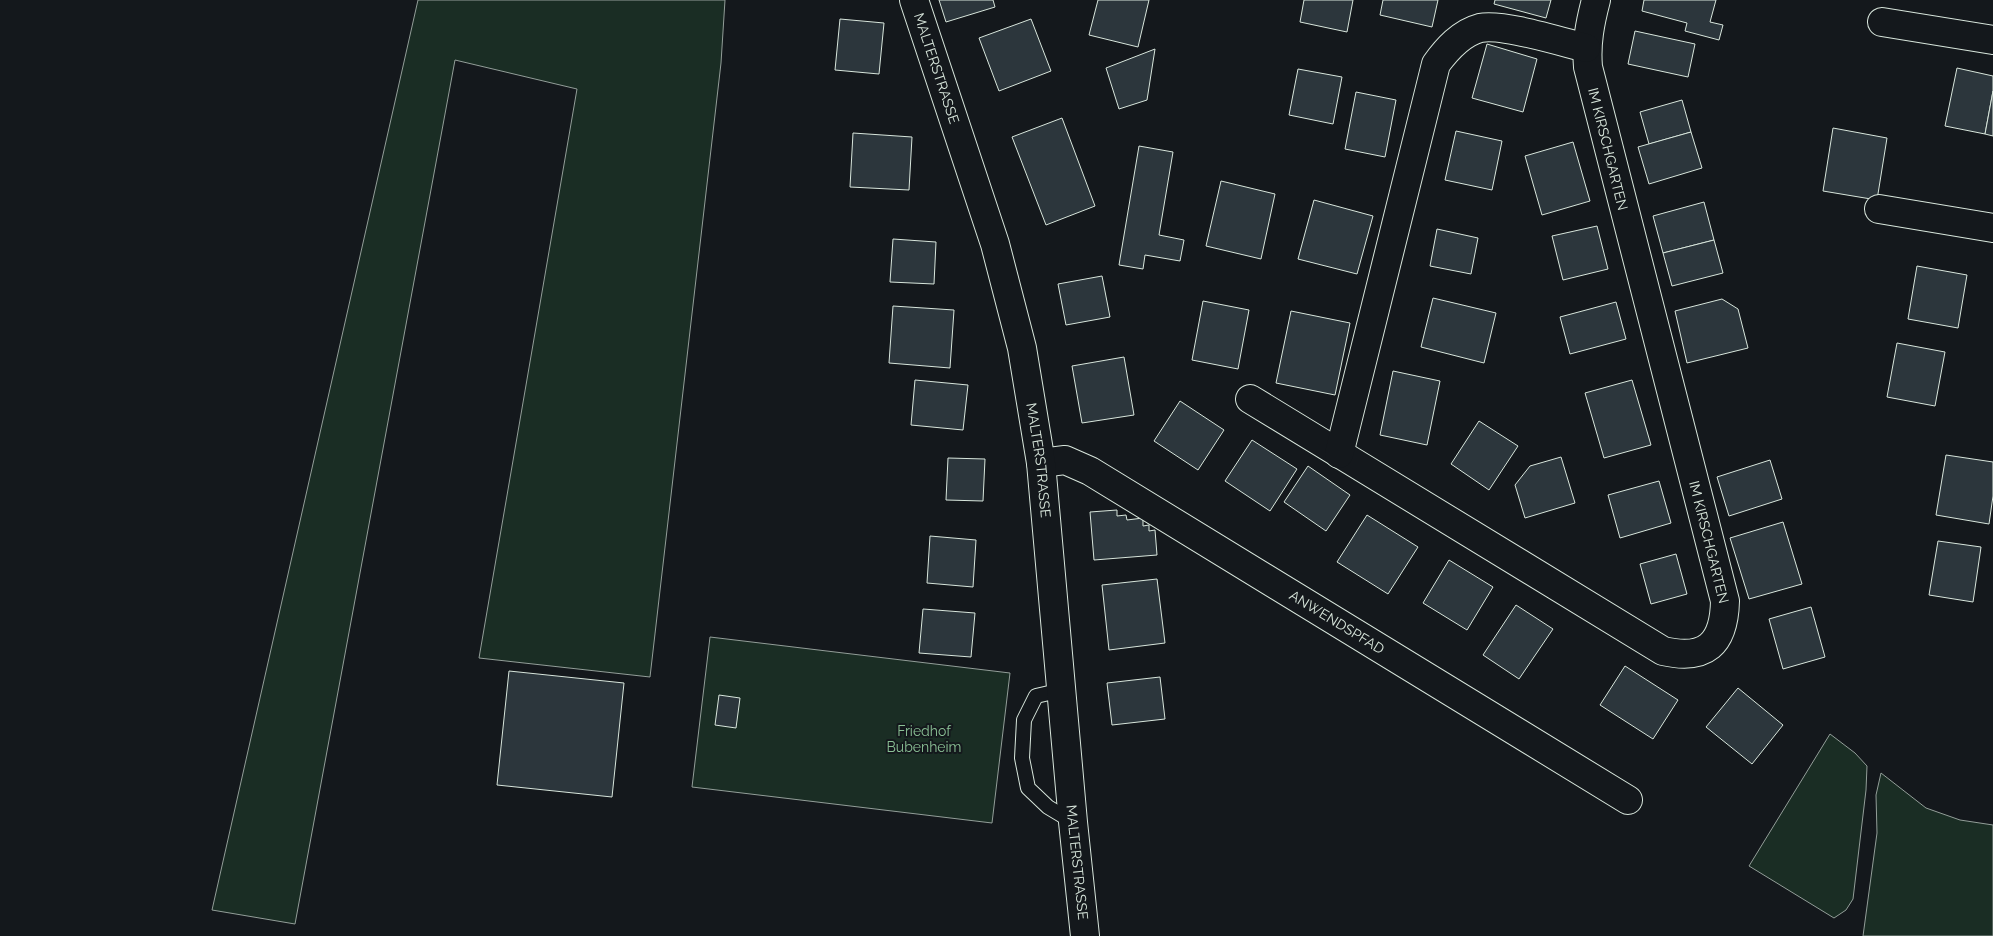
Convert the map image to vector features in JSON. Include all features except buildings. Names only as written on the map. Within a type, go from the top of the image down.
[{"type":"street","name":"MALTERSTRASSE","points":[[914,0],[996,244],[1022,348],[1041,463],[1085,936]]},
{"type":"street","name":"IM KIRSCHGARTEN","points":[[1250,399],[1663,651],[1679,654],[1701,651],[1714,642],[1722,631],[1726,601],[1592,86],[1586,48],[1588,31],[1596,0]]},
{"type":"street","points":[[1882,22],[1993,40]]},
{"type":"street","points":[[1339,454],[1436,64],[1448,48],[1463,35],[1480,28],[1498,27],[1586,48]]},
{"type":"street","points":[[1879,209],[1993,228]]},
{"type":"street","name":"ANWENDSPFAD","points":[[1041,463],[1065,460],[1090,471],[1628,800]]},
{"type":"lane","points":[[1062,690],[1036,696],[1024,720],[1022,758],[1028,788],[1048,807],[1073,822]]},
{"type":"green space","points":[[418,0],[725,0],[721,63],[650,677],[479,658],[577,89],[455,60],[295,924],[212,910]]},
{"type":"green space","name":"Friedhof Bubenheim","points":[[710,637],[1010,673],[992,823],[692,787]]},
{"type":"green space","points":[[1830,734],[1855,753],[1867,766],[1866,790],[1853,899],[1846,910],[1834,918],[1749,866]]},
{"type":"green space","points":[[1881,773],[1926,808],[1960,820],[1993,825],[1993,936],[1863,936],[1877,833],[1876,795]]}]
